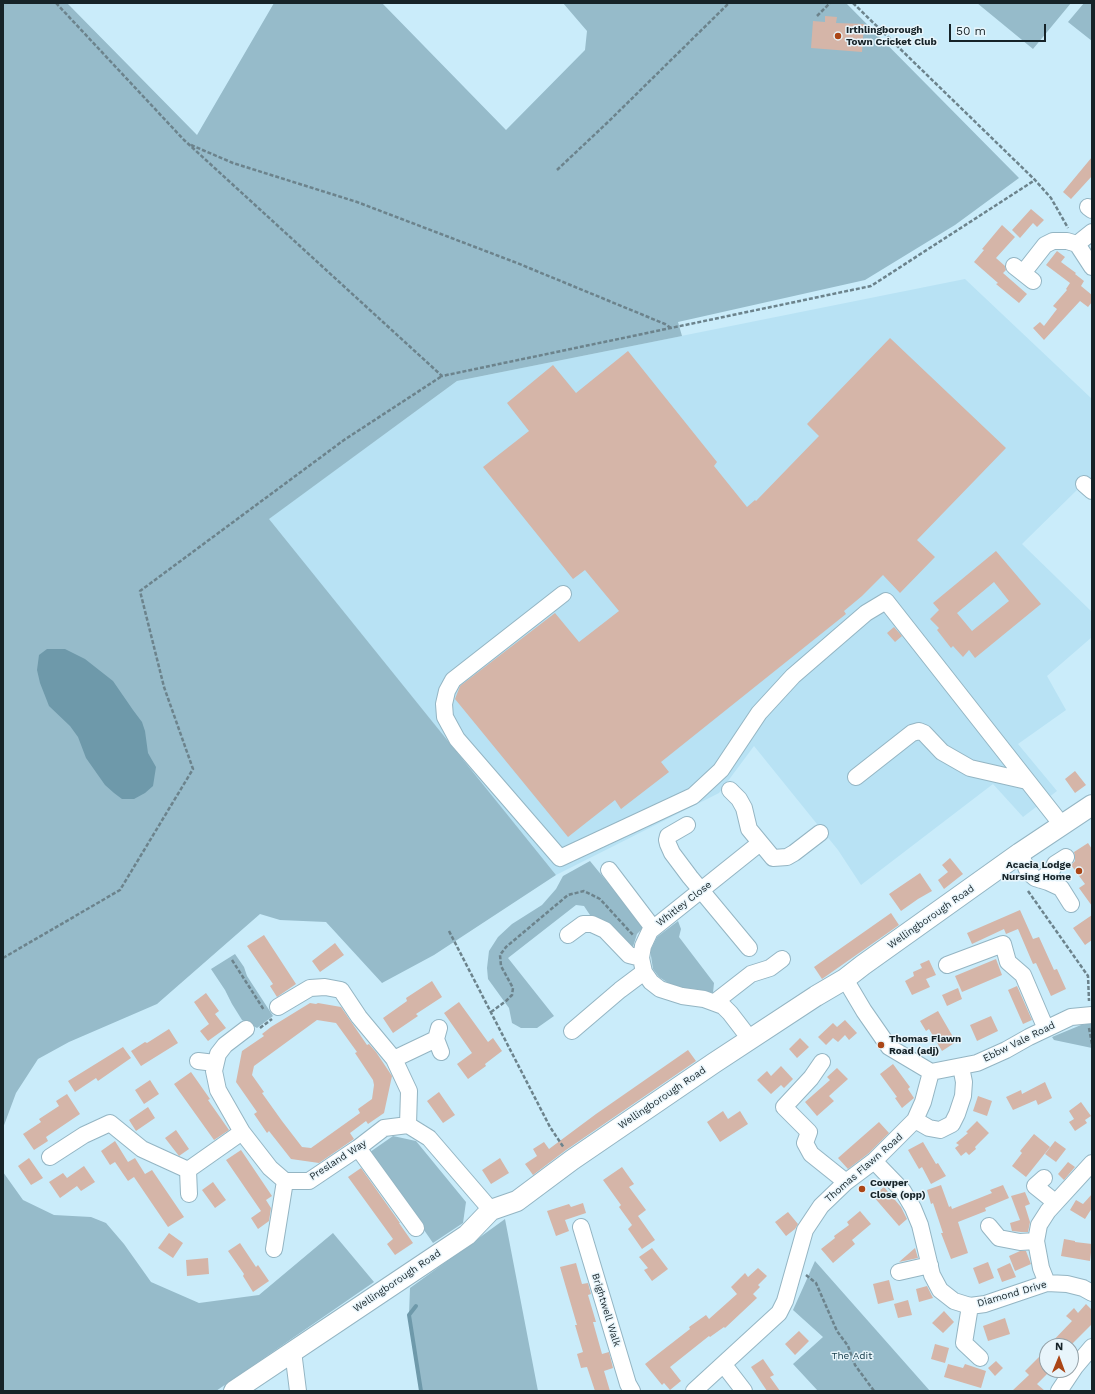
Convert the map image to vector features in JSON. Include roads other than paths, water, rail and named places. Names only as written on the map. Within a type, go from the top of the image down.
[{"type":"main road","name":"Wellingborough Road","points":[[234,1391],[467,1235],[491,1210],[517,1201],[572,1160],[750,1039],[816,996],[845,980],[863,965],[1092,805]]},
{"type":"street","points":[[1077,244],[1092,232]]},
{"type":"street","points":[[1023,273],[1045,245],[1053,241],[1067,241],[1077,244],[1092,267]]},
{"type":"street","points":[[563,594],[453,680],[447,691],[444,704],[445,717],[457,739],[560,858],[693,796],[721,770],[759,713],[793,676],[866,613],[886,601],[1062,825]]},
{"type":"street","points":[[856,777],[912,733],[920,731],[924,733],[942,752],[970,768],[1027,781]]},
{"type":"street","points":[[730,790],[739,799],[744,808],[749,829],[773,858],[787,857],[820,833]]},
{"type":"street","points":[[687,825],[668,836],[668,844],[672,853],[749,948]]},
{"type":"street","name":"Whitley Close","points":[[643,965],[643,946],[646,938],[653,928],[760,843]]},
{"type":"street","points":[[1020,854],[1028,872],[1035,878],[1061,888],[1071,904]]},
{"type":"street","points":[[1041,880],[1052,870],[1055,864],[1066,857]]},
{"type":"street","points":[[609,870],[653,928]]},
{"type":"street","points":[[568,935],[583,924],[592,924],[605,930],[629,955],[643,965],[651,982],[660,989],[670,994],[704,999],[723,1006],[750,1039]]},
{"type":"street","points":[[947,965],[1003,944],[1008,962],[1023,975],[1046,1029]]},
{"type":"street","points":[[715,1002],[751,974],[770,968],[782,959]]},
{"type":"street","points":[[572,1031],[620,990],[643,965]]},
{"type":"street","points":[[845,980],[889,1047],[931,1072]]},
{"type":"street","points":[[274,1014],[310,988],[325,987],[341,990],[359,1017],[394,1059],[409,1091],[408,1125],[429,1138],[491,1210]]},
{"type":"street","name":"Ebbw Vale Road","points":[[931,1072],[976,1063],[1006,1050],[1072,1017],[1091,1015]]},
{"type":"street","points":[[246,1029],[225,1045],[218,1054],[214,1071],[218,1090],[242,1132],[270,1168],[285,1181],[274,1249]]},
{"type":"street","points":[[394,1059],[438,1040]]},
{"type":"street","points":[[198,1061],[215,1063]]},
{"type":"street","points":[[822,1062],[812,1078],[784,1107],[809,1132],[805,1143],[811,1154],[846,1182]]},
{"type":"street","points":[[915,1120],[929,1128],[940,1130],[952,1124],[963,1096],[964,1082],[961,1067]]},
{"type":"street","name":"Thomas Flawn Road","points":[[694,1391],[779,1312],[785,1301],[805,1230],[821,1206],[846,1182],[874,1161],[915,1120],[923,1102],[931,1072]]},
{"type":"street","points":[[50,1157],[84,1135],[110,1123],[142,1149],[188,1170]]},
{"type":"street","name":"Presland Way","points":[[285,1181],[309,1181],[358,1148],[384,1128],[408,1125]]},
{"type":"street","points":[[188,1170],[242,1132]]},
{"type":"street","points":[[358,1148],[416,1228]]},
{"type":"street","name":"Diamond Drive","points":[[874,1161],[903,1191],[913,1208],[920,1225],[932,1275],[940,1290],[954,1301],[970,1306],[985,1304],[1047,1283],[1067,1284],[1083,1288],[1092,1293]]},
{"type":"street","points":[[1047,1283],[1041,1268],[1036,1241],[1039,1225],[1048,1210],[1092,1163]]},
{"type":"street","points":[[188,1170],[189,1194]]},
{"type":"street","points":[[1044,1178],[1035,1186],[1055,1202]]},
{"type":"street","points":[[989,1226],[999,1238],[1020,1242],[1036,1241]]},
{"type":"street","name":"Brightwell Walk","points":[[581,1227],[628,1384],[632,1391]]},
{"type":"street","points":[[898,1272],[930,1265]]},
{"type":"street","points":[[970,1306],[964,1343],[980,1358]]},
{"type":"street","points":[[1059,1391],[1075,1367],[1092,1347]]},
{"type":"street","points":[[293,1351],[298,1391]]},
{"type":"street","points":[[724,1364],[744,1391]]},
{"type":"waterway","points":[[416,1306],[409,1315],[421,1391]]},
{"type":"place","name":"Irthlingborough Town Cricket Club","points":[[838,36]]},
{"type":"place","name":"Acacia Lodge Nursing Home","points":[[1079,871]]},
{"type":"place","name":"Thomas Flawn Road (adj)","points":[[881,1045]]},
{"type":"place","name":"Cowper Close (opp)","points":[[862,1189]]},
{"type":"park label","name":"The Adit","points":[[852,1356]]}]
